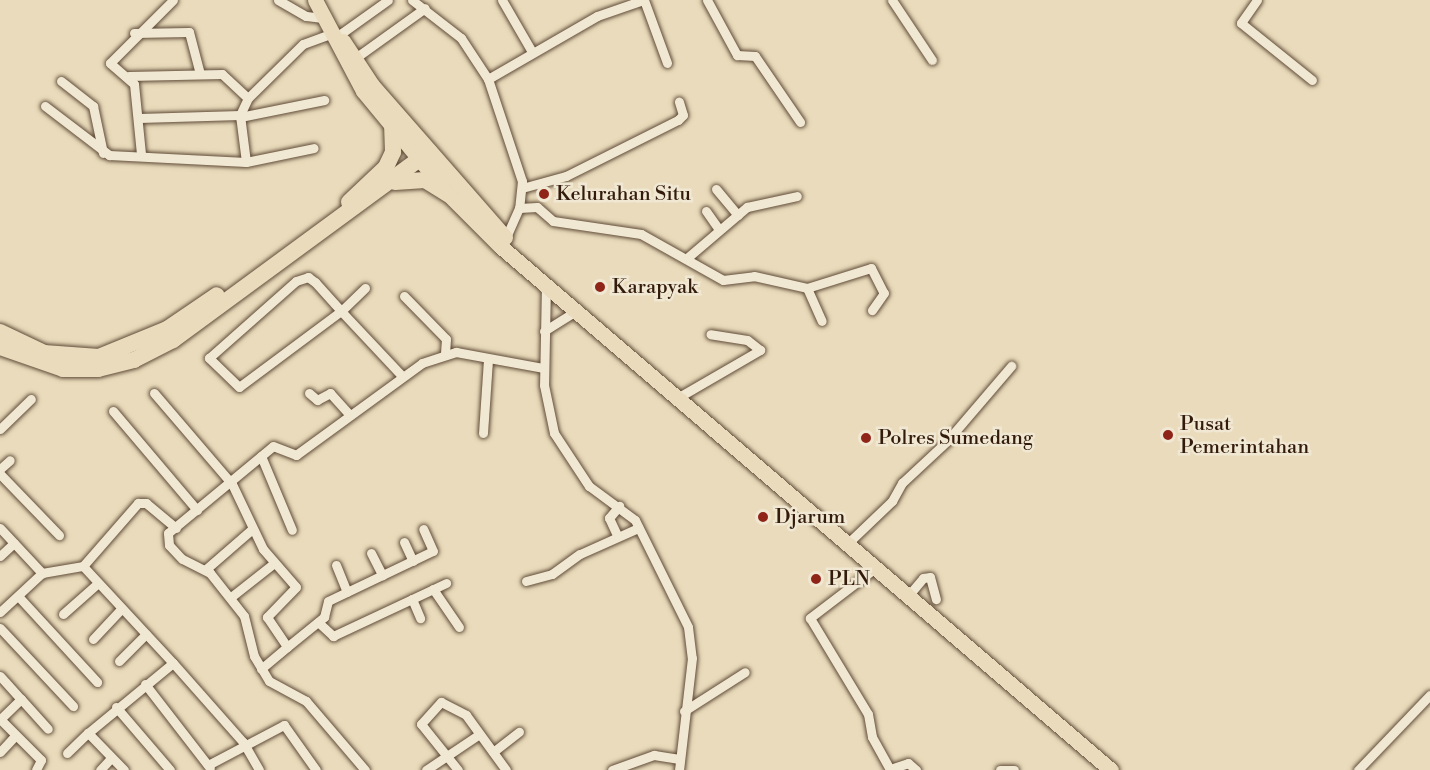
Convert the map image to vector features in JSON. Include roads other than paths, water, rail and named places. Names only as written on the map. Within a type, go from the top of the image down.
[{"type":"highway","points":[[315,0],[332,30],[348,69],[392,127],[422,154],[530,271],[679,397],[846,545],[1111,770]]},
{"type":"highway","points":[[332,30],[449,195],[503,243]]},
{"type":"highway","points":[[349,202],[387,167],[393,152],[392,127]]},
{"type":"highway","points":[[0,347],[63,369],[98,369],[134,360],[172,340],[393,182],[422,154]]},
{"type":"highway","points":[[0,332],[21,345],[68,357],[99,357],[130,348],[167,329],[422,154]]},
{"type":"highway","points":[[393,182],[413,177],[449,195]]},
{"type":"street","points":[[173,0],[107,60],[129,75],[200,74],[230,77],[248,98]]},
{"type":"street","points":[[278,0],[332,30]]},
{"type":"street","points":[[246,162],[240,116],[248,98],[288,56],[388,0]]},
{"type":"street","points":[[414,0],[461,38],[488,79],[522,188],[519,208],[503,243]]},
{"type":"street","points":[[502,0],[531,50]]},
{"type":"street","points":[[488,79],[531,50],[643,0],[667,63]]},
{"type":"street","points":[[707,0],[737,56],[755,56],[800,122]]},
{"type":"street","points":[[892,0],[932,60]]},
{"type":"street","points":[[1257,0],[1241,23],[1312,80]]},
{"type":"street","points":[[354,59],[424,8]]},
{"type":"street","points":[[135,33],[189,32],[200,74]]},
{"type":"street","points":[[129,75],[139,118],[141,154]]},
{"type":"street","points":[[61,81],[93,106],[103,153]]},
{"type":"street","points":[[139,118],[240,116],[324,100]]},
{"type":"street","points":[[522,188],[566,176],[678,120],[683,112],[679,102]]},
{"type":"street","points":[[45,106],[103,153],[246,162],[314,148]]},
{"type":"street","points":[[716,189],[738,215]]},
{"type":"street","points":[[687,258],[718,228],[738,215],[777,197],[797,196]]},
{"type":"street","points":[[519,208],[537,207],[554,221],[641,234],[723,280],[754,276],[807,288],[871,268],[884,293],[873,310]]},
{"type":"street","points":[[706,212],[718,228]]},
{"type":"street","points":[[365,288],[341,311],[238,388],[208,358],[302,278],[311,279],[341,311],[401,375]]},
{"type":"street","points":[[546,284],[543,368],[554,433],[589,486],[619,507],[638,528],[688,627],[692,658],[678,759],[680,770]]},
{"type":"street","points":[[807,288],[822,321]]},
{"type":"street","points":[[404,296],[446,339],[445,353]]},
{"type":"street","points":[[544,331],[578,310]]},
{"type":"street","points":[[679,397],[760,350],[747,340],[710,334]]},
{"type":"street","points":[[365,770],[306,701],[277,687],[261,669],[244,616],[231,597],[205,570],[169,545],[168,533],[232,484],[275,446],[296,455],[348,413],[401,375],[445,353],[543,368]]},
{"type":"street","points":[[483,434],[488,360]]},
{"type":"street","points":[[846,545],[892,501],[902,483],[947,441],[1011,366]]},
{"type":"street","points":[[154,393],[232,484],[251,530],[274,563],[296,587],[267,617],[287,647]]},
{"type":"street","points":[[309,393],[317,400],[330,393],[348,413]]},
{"type":"street","points":[[0,429],[31,399]]},
{"type":"street","points":[[113,411],[197,510]]},
{"type":"street","points":[[261,456],[292,530]]},
{"type":"street","points":[[10,460],[0,472],[60,535]]},
{"type":"street","points":[[0,612],[42,573],[83,566],[138,503],[146,503],[176,528]]},
{"type":"street","points":[[618,535],[609,519],[619,507]]},
{"type":"street","points":[[0,528],[42,573]]},
{"type":"street","points":[[526,581],[552,574],[618,535],[638,528]]},
{"type":"street","points":[[261,669],[318,622],[328,601],[433,551],[423,529]]},
{"type":"street","points":[[205,570],[251,530]]},
{"type":"street","points":[[404,542],[413,561]]},
{"type":"street","points":[[0,556],[14,543]]},
{"type":"street","points":[[371,553],[382,576]]},
{"type":"street","points":[[231,597],[274,563]]},
{"type":"street","points":[[336,565],[347,592]]},
{"type":"street","points":[[83,566],[243,742],[259,770]]},
{"type":"street","points":[[874,569],[810,618],[868,714],[872,737],[890,769],[908,763],[916,770]]},
{"type":"street","points":[[908,597],[923,578],[930,578],[936,599]]},
{"type":"street","points":[[318,622],[333,636],[446,583]]},
{"type":"street","points":[[63,614],[97,584]]},
{"type":"street","points":[[433,589],[459,627]]},
{"type":"street","points":[[18,596],[96,682]]},
{"type":"street","points":[[412,599],[420,618]]},
{"type":"street","points":[[93,639],[122,609]]},
{"type":"street","points":[[0,628],[73,706]]},
{"type":"street","points":[[119,661],[146,634]]},
{"type":"street","points":[[67,753],[116,707],[173,663]]},
{"type":"street","points":[[684,711],[745,672]]},
{"type":"street","points":[[0,676],[48,729]]},
{"type":"street","points":[[145,684],[210,767],[243,742],[284,725],[316,770]]},
{"type":"street","points":[[1358,770],[1430,695]]},
{"type":"street","points":[[21,699],[0,719],[40,760],[36,770]]},
{"type":"street","points":[[458,770],[421,724],[446,703],[466,715],[478,735],[506,770]]},
{"type":"street","points":[[116,707],[170,770]]},
{"type":"street","points":[[493,752],[519,732]]},
{"type":"street","points":[[88,734],[124,770]]},
{"type":"street","points":[[426,770],[478,735]]},
{"type":"street","points":[[0,752],[15,736]]},
{"type":"street","points":[[612,770],[654,755],[678,759]]},
{"type":"street","points":[[100,770],[111,758]]},
{"type":"street","points":[[1000,770],[1014,770]]},
{"type":"place","name":"Kelurahan Situ","points":[[544,194]]},
{"type":"place","name":"Karapyak","points":[[600,287]]},
{"type":"place","name":"Pusat Pemerintahan","points":[[1168,435]]},
{"type":"place","name":"Polres Sumedang","points":[[866,438]]},
{"type":"place","name":"Djarum","points":[[763,517]]},
{"type":"place","name":"PLN","points":[[816,579]]}]
